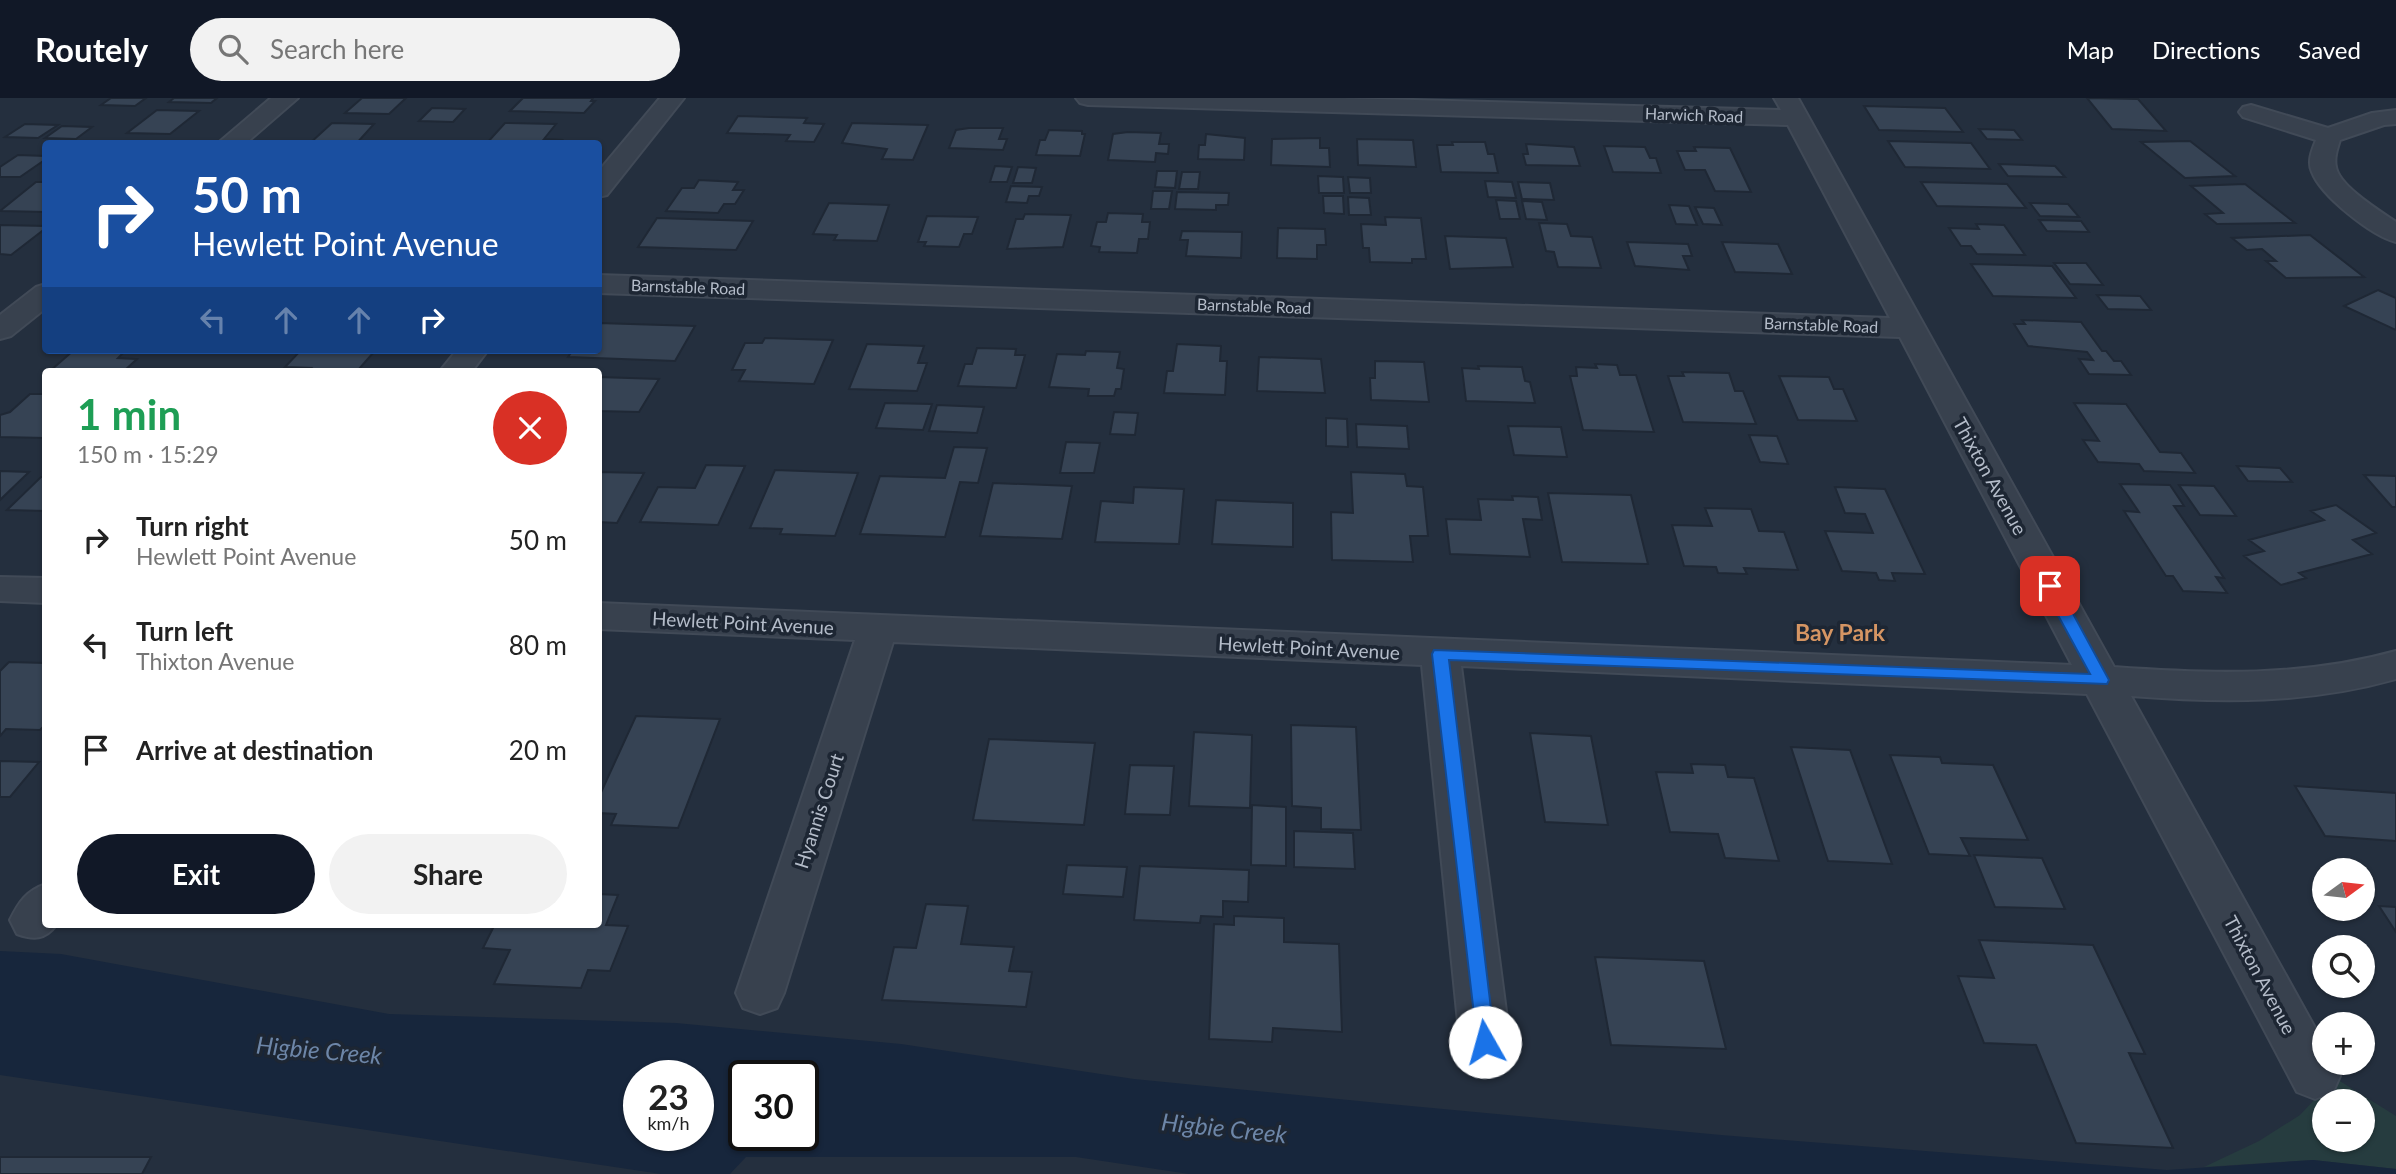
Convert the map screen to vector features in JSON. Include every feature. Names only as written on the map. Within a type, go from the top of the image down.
[{"type":"street","points":[[234,140],[286,98]]},
{"type":"street","points":[[602,183],[672,98]]},
{"type":"street","name":"Harwich Road","points":[[1088,98],[1791,108]]},
{"type":"street","name":"Thixton Avenue","points":[[1791,108],[2315,1076]]},
{"type":"street","points":[[2251,112],[2329,136],[2381,118],[2396,117]]},
{"type":"street","points":[[2329,136],[2322,156],[2324,173],[2351,201],[2396,234]]},
{"type":"street","name":"Barnstable Road","points":[[602,284],[1910,328]]},
{"type":"street","points":[[0,330],[42,296]]},
{"type":"street","points":[[458,368],[470,354]]},
{"type":"street","points":[[0,589],[42,591]]},
{"type":"street","name":"Hewlett Point Avenue","points":[[602,616],[1440,654],[2101,680],[2213,688],[2305,684],[2396,665]]},
{"type":"street","name":"Hyannis Court","points":[[760,993],[878,629]]},
{"type":"street","points":[[1440,654],[1485,1042]]},
{"type":"green space","points":[[2335,1078],[2353,1089],[2325,1089]]},
{"type":"green space","points":[[2312,1102],[2312,1152],[2375,1152],[2375,1103],[2396,1116],[2396,1169],[2313,1160],[2204,1167],[2259,1141],[2300,1115]]},
{"type":"water","name":"Higbie Creek","points":[[0,951],[61,954],[389,1014],[676,1023],[901,1044],[1134,1079],[1721,1135],[2167,1170],[2313,1160],[2396,1169],[2396,1174],[1189,1174],[1076,1157],[746,1157],[730,1174],[661,1174],[0,1075]]},
{"type":"building","points":[[111,98],[146,98],[135,106],[101,105]]},
{"type":"building","points":[[174,98],[217,98],[211,103],[169,102]]},
{"type":"building","points":[[362,98],[406,98],[389,114],[345,113]]},
{"type":"building","points":[[523,98],[593,98],[591,101],[595,101],[584,113],[510,111]]},
{"type":"building","points":[[2087,98],[2138,99],[2166,131],[2112,129]]},
{"type":"building","points":[[1864,106],[1945,108],[1963,132],[1879,130]]},
{"type":"building","points":[[432,108],[465,109],[453,122],[419,121]]},
{"type":"building","points":[[157,110],[199,111],[170,134],[127,133]]},
{"type":"building","points":[[738,116],[807,118],[804,123],[824,124],[814,142],[786,141],[790,135],[727,133]]},
{"type":"building","points":[[332,123],[374,124],[360,140],[313,140]]},
{"type":"building","points":[[505,123],[556,124],[544,139],[562,140],[490,140]]},
{"type":"building","points":[[852,123],[928,125],[913,160],[882,159],[887,149],[842,143]]},
{"type":"building","points":[[25,124],[58,125],[38,138],[5,137]]},
{"type":"building","points":[[62,126],[92,127],[76,139],[45,138]]},
{"type":"building","points":[[1003,128],[999,139],[1007,139],[1003,150],[949,148],[956,130]]},
{"type":"building","points":[[1979,129],[2014,130],[2022,140],[1987,139]]},
{"type":"building","points":[[1049,130],[1082,131],[1082,134],[1085,134],[1080,156],[1036,155],[1040,140],[1045,140]]},
{"type":"building","points":[[1161,133],[1159,144],[1169,144],[1168,154],[1156,153],[1155,162],[1108,160],[1113,134]]},
{"type":"building","points":[[1206,134],[1245,138],[1244,160],[1198,159],[1199,145],[1205,145]]},
{"type":"building","points":[[1320,138],[1320,148],[1329,148],[1330,167],[1271,165],[1272,139]]},
{"type":"building","points":[[1357,139],[1413,140],[1416,167],[1358,165]]},
{"type":"building","points":[[1888,141],[1971,143],[1990,169],[1905,167]]},
{"type":"building","points":[[2190,141],[2235,176],[2185,178],[2141,142]]},
{"type":"building","points":[[1452,142],[1485,142],[1488,154],[1494,154],[1498,173],[1441,172],[1437,145],[1453,145]]},
{"type":"building","points":[[1526,144],[1574,147],[1580,166],[1526,165],[1523,154],[1528,154]]},
{"type":"building","points":[[1604,146],[1645,147],[1650,158],[1656,158],[1661,173],[1613,172]]},
{"type":"building","points":[[1694,147],[1730,148],[1751,192],[1715,191],[1705,170],[1685,170],[1677,151],[1696,151]]},
{"type":"building","points":[[18,155],[42,156],[42,162],[20,177],[0,177],[0,167]]},
{"type":"building","points":[[1999,164],[2055,166],[2065,177],[2008,176]]},
{"type":"building","points":[[995,166],[1012,167],[1007,182],[990,182]]},
{"type":"building","points":[[1018,167],[1036,168],[1032,183],[1013,183]]},
{"type":"building","points":[[1157,171],[1177,171],[1175,188],[1155,187]]},
{"type":"building","points":[[1182,172],[1200,172],[1198,189],[1179,189]]},
{"type":"building","points":[[1318,176],[1343,177],[1344,193],[1319,193]]},
{"type":"building","points":[[1348,177],[1370,178],[1371,193],[1350,193]]},
{"type":"building","points":[[699,180],[738,182],[733,190],[744,190],[735,204],[724,204],[718,213],[666,211],[682,188],[694,188]]},
{"type":"building","points":[[1485,181],[1512,182],[1516,198],[1488,197]]},
{"type":"building","points":[[36,182],[42,182],[42,212],[0,211]]},
{"type":"building","points":[[1518,182],[1550,183],[1554,200],[1522,199]]},
{"type":"building","points":[[1921,182],[2007,184],[2026,208],[1937,206]]},
{"type":"building","points":[[2245,184],[2295,223],[2217,224],[2205,214],[2223,213],[2191,186]]},
{"type":"building","points":[[1011,186],[1042,187],[1039,196],[1029,196],[1027,203],[1006,202]]},
{"type":"building","points":[[1153,191],[1172,191],[1169,209],[1151,209]]},
{"type":"building","points":[[1177,192],[1229,193],[1228,205],[1216,205],[1216,210],[1175,209]]},
{"type":"building","points":[[1323,196],[1343,196],[1344,214],[1324,213]]},
{"type":"building","points":[[1348,197],[1369,198],[1371,215],[1349,215]]},
{"type":"building","points":[[1496,200],[1516,201],[1520,219],[1500,219]]},
{"type":"building","points":[[1522,201],[1542,202],[1547,220],[1526,219]]},
{"type":"building","points":[[829,203],[889,205],[877,241],[834,240],[837,235],[813,234]]},
{"type":"building","points":[[2030,203],[2068,204],[2079,217],[2040,216]]},
{"type":"building","points":[[1669,205],[1689,206],[1697,225],[1676,224]]},
{"type":"building","points":[[1695,207],[1714,208],[1722,225],[1703,224]]},
{"type":"building","points":[[1108,213],[1143,214],[1142,222],[1150,222],[1148,239],[1139,239],[1137,253],[1099,252],[1100,247],[1091,246],[1097,222],[1106,222]]},
{"type":"building","points":[[1025,214],[1071,215],[1063,247],[1007,249],[1016,219],[1023,219]]},
{"type":"building","points":[[927,216],[978,217],[972,234],[964,234],[959,247],[924,246],[926,242],[918,242]]},
{"type":"building","points":[[1385,217],[1421,218],[1426,259],[1412,259],[1412,263],[1370,262],[1369,248],[1363,248],[1361,224],[1386,225]]},
{"type":"building","points":[[657,218],[753,221],[736,250],[638,247]]},
{"type":"building","points":[[2039,220],[2081,221],[2089,232],[2047,231]]},
{"type":"building","points":[[1539,223],[1567,224],[1571,236],[1592,237],[1601,268],[1558,267],[1554,252],[1546,251]]},
{"type":"building","points":[[1976,224],[2004,225],[2025,255],[1977,254],[1971,246],[1961,246],[1949,228],[1979,229]]},
{"type":"building","points":[[0,225],[42,226],[42,231],[11,255],[0,254]]},
{"type":"building","points":[[1278,228],[1325,229],[1326,245],[1317,245],[1317,259],[1277,258]]},
{"type":"building","points":[[1182,231],[1242,232],[1241,258],[1186,256],[1188,240],[1180,240]]},
{"type":"building","points":[[2310,235],[2364,277],[2286,278],[2266,261],[2276,261],[2262,249],[2247,250],[2232,238]]},
{"type":"building","points":[[1445,236],[1506,238],[1513,267],[1450,269]]},
{"type":"building","points":[[1627,242],[1688,244],[1692,256],[1683,256],[1689,270],[1635,266]]},
{"type":"building","points":[[1722,242],[1778,244],[1792,274],[1735,272]]},
{"type":"building","points":[[2054,263],[2086,263],[2103,285],[2070,284]]},
{"type":"building","points":[[1971,264],[2052,266],[2076,298],[1993,296]]},
{"type":"building","points":[[2378,290],[2396,298],[2396,330],[2344,306]]},
{"type":"building","points":[[2097,295],[2140,296],[2151,310],[2108,309]]},
{"type":"building","points":[[2022,320],[2081,322],[2102,351],[2106,351],[2114,361],[2121,361],[2131,375],[2089,374],[2079,359],[2093,360],[2087,352],[2028,346],[2014,324],[2025,324]]},
{"type":"building","points":[[602,323],[695,326],[675,361],[568,357],[570,354],[602,354]]},
{"type":"building","points":[[765,338],[833,340],[814,384],[739,381],[745,370],[732,370],[745,343],[762,343]]},
{"type":"building","points":[[867,344],[924,346],[918,363],[927,363],[917,391],[849,389]]},
{"type":"building","points":[[1177,344],[1221,346],[1220,361],[1227,361],[1225,395],[1164,393],[1167,371],[1173,371]]},
{"type":"building","points":[[977,348],[1016,349],[1015,355],[1025,355],[1016,388],[958,386],[965,364],[972,364]]},
{"type":"building","points":[[1086,351],[1120,352],[1117,368],[1124,369],[1121,389],[1116,389],[1114,396],[1088,396],[1089,389],[1049,387],[1057,354],[1085,355]]},
{"type":"building","points":[[69,354],[122,354],[118,358],[137,359],[127,368],[53,368]]},
{"type":"building","points":[[297,354],[372,354],[360,368],[285,367]]},
{"type":"building","points":[[1259,357],[1321,359],[1325,393],[1257,391]]},
{"type":"building","points":[[1375,361],[1424,362],[1429,402],[1371,400],[1370,378],[1375,378]]},
{"type":"building","points":[[1595,364],[1617,365],[1620,375],[1636,375],[1654,432],[1583,430],[1570,376],[1577,376],[1576,367],[1597,368]]},
{"type":"building","points":[[1478,366],[1522,367],[1525,381],[1530,382],[1535,403],[1466,401],[1462,368],[1479,369]]},
{"type":"building","points":[[1682,372],[1729,373],[1735,391],[1743,391],[1756,424],[1683,422],[1668,376],[1684,376]]},
{"type":"building","points":[[1779,376],[1829,377],[1834,389],[1843,389],[1857,421],[1798,420]]},
{"type":"building","points":[[602,377],[659,379],[639,412],[602,411]]},
{"type":"building","points":[[30,394],[42,394],[42,438],[0,437],[0,415],[10,412]]},
{"type":"building","points":[[885,403],[932,404],[923,430],[876,428]]},
{"type":"building","points":[[2074,403],[2126,404],[2160,452],[2181,453],[2195,473],[2144,471],[2139,464],[2098,462],[2083,440],[2099,441]]},
{"type":"building","points":[[937,405],[984,407],[977,433],[929,431]]},
{"type":"building","points":[[1114,412],[1138,413],[1135,435],[1110,434]]},
{"type":"building","points":[[1326,418],[1347,419],[1348,447],[1326,446]]},
{"type":"building","points":[[1356,424],[1407,426],[1409,449],[1357,447]]},
{"type":"building","points":[[1508,426],[1561,427],[1567,457],[1514,455]]},
{"type":"building","points":[[1749,435],[1777,436],[1788,464],[1760,462]]},
{"type":"building","points":[[1066,442],[1100,443],[1094,473],[1060,473]]},
{"type":"building","points":[[954,447],[987,448],[978,483],[960,482],[945,537],[860,534],[880,476],[945,478]]},
{"type":"building","points":[[706,465],[745,466],[718,525],[640,522],[658,487],[695,488]]},
{"type":"building","points":[[2237,466],[2280,468],[2292,482],[2248,481]]},
{"type":"building","points":[[775,470],[858,473],[835,536],[780,534],[782,529],[750,528]]},
{"type":"building","points":[[0,471],[29,472],[0,500]]},
{"type":"building","points":[[602,472],[644,473],[617,523],[602,522]]},
{"type":"building","points":[[1351,472],[1405,474],[1407,486],[1423,487],[1428,536],[1410,536],[1413,562],[1332,560],[1331,512],[1353,513]]},
{"type":"building","points":[[2364,475],[2396,476],[2396,507],[2392,507]]},
{"type":"building","points":[[41,477],[42,477],[42,511],[7,510]]},
{"type":"building","points":[[993,483],[1072,486],[1062,539],[980,536]]},
{"type":"building","points":[[2120,484],[2170,485],[2184,506],[2174,506],[2224,578],[2216,577],[2227,593],[2183,591],[2173,576],[2166,576],[2124,511],[2139,512]]},
{"type":"building","points":[[2179,485],[2214,486],[2236,516],[2200,515]]},
{"type":"building","points":[[1134,487],[1184,489],[1179,544],[1095,542],[1101,501],[1133,503]]},
{"type":"building","points":[[1835,487],[1885,489],[1925,574],[1892,573],[1895,581],[1879,580],[1876,573],[1842,571],[1825,531],[1873,533],[1865,514],[1845,513]]},
{"type":"building","points":[[1548,493],[1631,495],[1648,564],[1562,562]]},
{"type":"building","points":[[1512,496],[1538,497],[1542,520],[1523,519],[1530,557],[1450,554],[1446,519],[1481,520],[1478,499],[1513,500]]},
{"type":"building","points":[[1216,500],[1293,503],[1293,547],[1212,544]]},
{"type":"building","points":[[2336,505],[2376,533],[2353,540],[2372,554],[2299,573],[2306,578],[2281,585],[2244,556],[2264,551],[2249,540],[2324,520],[2311,511]]},
{"type":"building","points":[[1705,508],[1751,509],[1759,531],[1784,532],[1798,570],[1744,568],[1747,574],[1718,573],[1716,567],[1684,566],[1672,525],[1712,526]]},
{"type":"building","points":[[9,662],[42,663],[40,730],[6,729],[0,736],[0,671]]},
{"type":"building","points":[[636,716],[720,719],[678,828],[611,825],[616,814],[602,813],[602,790]]},
{"type":"building","points":[[1291,725],[1356,727],[1361,830],[1321,829],[1321,808],[1292,806]]},
{"type":"building","points":[[1194,732],[1252,735],[1250,808],[1189,806]]},
{"type":"building","points":[[1530,733],[1591,736],[1608,825],[1545,822]]},
{"type":"building","points":[[989,739],[1095,743],[1084,825],[973,820]]},
{"type":"building","points":[[1791,747],[1850,750],[1892,864],[1828,861]]},
{"type":"building","points":[[1890,755],[1940,757],[1942,763],[1993,765],[2028,840],[1961,838],[1970,856],[1929,854]]},
{"type":"building","points":[[0,761],[39,762],[10,797],[0,797]]},
{"type":"building","points":[[1691,764],[1725,765],[1728,777],[1754,778],[1779,861],[1725,858],[1718,834],[1670,832],[1656,772],[1693,773]]},
{"type":"building","points":[[1130,765],[1174,766],[1170,815],[1125,814]]},
{"type":"building","points":[[2295,786],[2396,793],[2396,841],[2325,836]]},
{"type":"building","points":[[1252,805],[1286,807],[1286,866],[1251,865]]},
{"type":"building","points":[[1294,831],[1353,833],[1355,869],[1294,867]]},
{"type":"building","points":[[1974,855],[2042,858],[2065,909],[1995,907]]},
{"type":"building","points":[[1067,865],[1127,867],[1123,897],[1063,894]]},
{"type":"building","points":[[1140,866],[1249,870],[1248,902],[1223,901],[1223,917],[1201,916],[1200,923],[1134,920]]},
{"type":"building","points":[[602,894],[618,895],[606,925],[628,926],[610,971],[588,970],[581,988],[494,984],[510,950],[483,948],[493,928],[602,928]]},
{"type":"building","points":[[926,904],[968,906],[961,944],[1014,947],[1009,971],[1032,972],[1026,1007],[882,1000],[894,947],[916,948]]},
{"type":"building","points":[[2379,906],[2396,907],[2396,932]]},
{"type":"building","points":[[1234,916],[1284,918],[1284,942],[1339,944],[1342,1032],[1273,1028],[1272,1042],[1209,1039],[1214,924],[1234,925]]},
{"type":"building","points":[[1979,940],[2093,945],[2145,1054],[2129,1053],[2173,1148],[2076,1143],[2036,1045],[1984,1043],[1958,976],[1994,978]]},
{"type":"building","points":[[1595,957],[1704,961],[1726,1049],[1611,1045]]},
{"type":"building","points":[[0,1157],[151,1157],[142,1174],[0,1174]]},
{"type":"district","name":"Bay Park","points":[[1840,633]]},
{"type":"route","points":[[1485,1042],[1440,654],[2101,680],[2050,586]]}]
